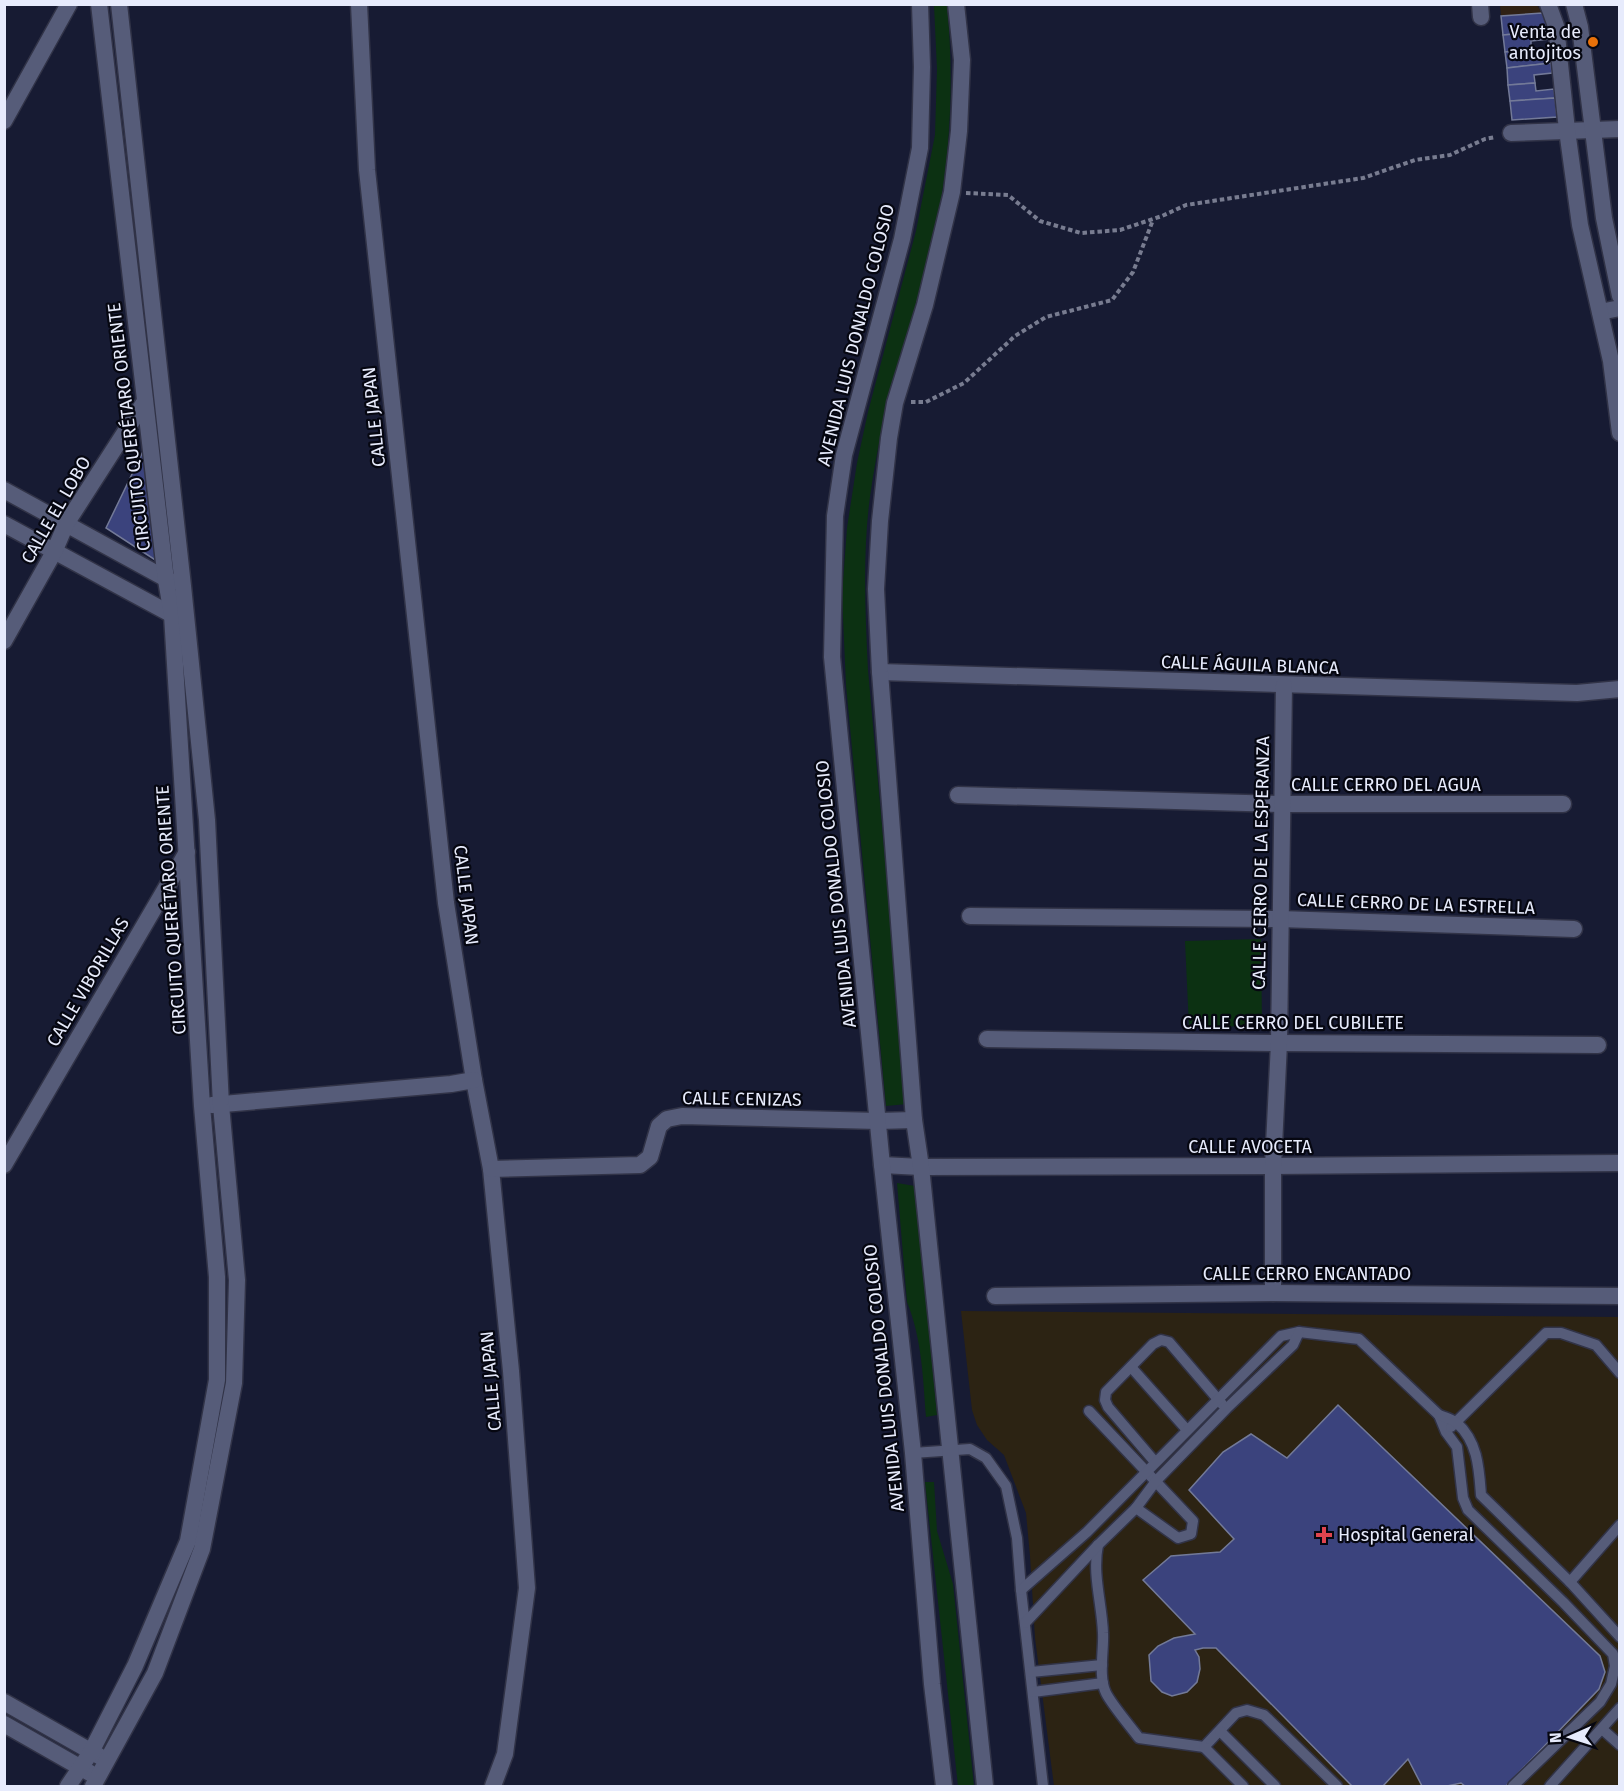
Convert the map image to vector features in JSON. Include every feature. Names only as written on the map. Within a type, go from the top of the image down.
[{"type":"street","points":[[4,121],[69,4]]},
{"type":"street","name":"CIRCUITO QUERÉTARO ORIENTE","points":[[96,1783],[155,1673],[202,1549],[234,1383],[237,1280],[221,1105],[207,820],[179,618],[166,580],[99,4]]},
{"type":"street","name":"CIRCUITO QUERÉTARO ORIENTE","points":[[68,1786],[91,1752],[135,1666],[188,1541],[216,1380],[217,1277],[202,1106],[187,852],[179,618],[183,586],[119,4]]},
{"type":"street","name":"CALLE JAPAN","points":[[359,4],[367,170],[446,903],[474,1080],[491,1169],[511,1371],[527,1588],[505,1754],[493,1786]]},
{"type":"street","name":"AVENIDA LUIS DONALDO COLOSIO","points":[[920,4],[922,67],[920,148],[902,239],[844,455],[835,516],[832,657],[913,1453],[932,1684],[944,1786]]},
{"type":"street","points":[[956,4],[962,60],[959,131],[952,192],[925,305],[895,403],[879,521],[876,589],[880,672],[914,1120],[921,1167],[985,1786]]},
{"type":"street","points":[[1548,4],[1556,26],[1567,130],[1581,225],[1611,360],[1620,433]]},
{"type":"street","points":[[1574,4],[1580,27],[1604,218],[1620,296]]},
{"type":"street","points":[[1511,133],[1620,129]]},
{"type":"street","points":[[1600,312],[1620,308]]},
{"type":"street","name":"CALLE EL LOBO","points":[[4,641],[54,552],[66,524],[145,400]]},
{"type":"street","points":[[4,490],[166,580],[183,586]]},
{"type":"street","points":[[4,524],[179,618]]},
{"type":"street","name":"CALLE ÁGUILA BLANCA","points":[[880,672],[1577,693],[1620,689]]},
{"type":"street","name":"CALLE CERRO DE LA ESPERANZA","points":[[1273,1293],[1273,1166],[1279,1043],[1284,685]]},
{"type":"street","name":"CALLE CERRO DEL AGUA","points":[[958,795],[1281,804],[1563,804]]},
{"type":"street","name":"CALLE VIBORILLAS","points":[[4,1165],[207,820]]},
{"type":"street","name":"CALLE CERRO DE LA ESTRELLA","points":[[970,916],[1280,919],[1574,929]]},
{"type":"street","name":"CALLE CERRO DEL CUBILETE","points":[[987,1040],[1598,1045]]},
{"type":"street","points":[[202,1106],[474,1080]]},
{"type":"street","name":"CALLE CENIZAS","points":[[491,1169],[640,1165],[650,1157],[658,1126],[667,1119],[682,1116],[914,1120]]},
{"type":"street","name":"CALLE AVOCETA","points":[[882,1165],[921,1167],[1620,1163]]},
{"type":"street","name":"CALLE CERRO ENCANTADO","points":[[995,1296],[1273,1293],[1620,1296]]},
{"type":"street","points":[[216,1380],[234,1383]]},
{"type":"street","points":[[143,1648],[162,1655]]},
{"type":"street","points":[[4,1702],[108,1761]]},
{"type":"street","points":[[4,1724],[81,1767],[96,1783]]},
{"type":"lane","points":[[1021,1590],[1087,1532],[1281,1336],[1299,1332],[1359,1339],[1439,1415],[1456,1422],[1473,1444],[1478,1464],[1481,1496],[1569,1582],[1620,1637]]},
{"type":"lane","points":[[1025,1623],[1136,1508],[1156,1481],[1293,1345],[1299,1332]]},
{"type":"lane","points":[[1446,1432],[1546,1333],[1560,1333],[1596,1345],[1620,1373]]},
{"type":"lane","points":[[1155,1462],[1107,1407],[1105,1400],[1106,1392],[1153,1344],[1161,1340],[1169,1342],[1227,1408]]},
{"type":"lane","points":[[1131,1367],[1187,1430]]},
{"type":"lane","points":[[1089,1411],[1193,1521],[1191,1534],[1178,1538],[1136,1508]]},
{"type":"lane","points":[[1439,1415],[1446,1432],[1457,1447],[1463,1498],[1468,1510],[1613,1653],[1615,1666],[1611,1684],[1600,1702],[1522,1784]]},
{"type":"lane","points":[[913,1453],[970,1449],[986,1458],[1006,1486],[1017,1538],[1043,1786]]},
{"type":"lane","points":[[1569,1582],[1620,1525]]},
{"type":"lane","points":[[1098,1545],[1096,1564],[1103,1631],[1102,1665],[1105,1692],[1139,1738],[1204,1747],[1243,1786]]},
{"type":"lane","points":[[1031,1672],[1102,1665]]},
{"type":"lane","points":[[1033,1692],[1103,1683]]},
{"type":"lane","points":[[1550,1786],[1620,1708]]},
{"type":"lane","points":[[1204,1747],[1236,1713],[1247,1710],[1264,1715],[1337,1786]]},
{"type":"lane","points":[[1602,1729],[1620,1745]]},
{"type":"lane","points":[[1220,1731],[1275,1786]]},
{"type":"path","points":[[952,192],[1008,195],[1040,221],[1081,232],[1120,230],[1186,205],[1363,178],[1415,160],[1450,155],[1485,139],[1511,133]]},
{"type":"path","points":[[895,403],[926,402],[964,383],[1015,336],[1046,317],[1112,300],[1133,272],[1154,219]]},
{"type":"shaded area","points":[[1500,5],[1537,5],[1542,13],[1501,16]]},
{"type":"shaded area","name":"Hospital General","points":[[961,1311],[1619,1317],[1619,1786],[1054,1786],[1035,1638],[1026,1513],[1004,1455],[987,1440],[977,1425],[972,1410]]},
{"type":"green space","points":[[934,5],[947,5],[949,31],[951,85],[946,165],[933,240],[882,427],[867,529],[865,600],[868,670],[907,1104],[886,1106],[846,685],[842,595],[847,528],[857,463],[868,412],[916,231],[935,135],[937,69]]},
{"type":"green space","points":[[1261,939],[1262,1026],[1189,1027],[1185,941]]},
{"type":"green space","points":[[897,1183],[915,1186],[937,1415],[926,1417],[919,1344],[907,1302]]},
{"type":"green space","points":[[925,1482],[934,1482],[937,1531],[953,1584],[974,1786],[958,1786]]},
{"type":"building","points":[[1542,13],[1548,31],[1503,35],[1501,16]]},
{"type":"building","points":[[1548,31],[1549,39],[1531,41],[1531,49],[1505,52],[1503,35]]},
{"type":"building","points":[[1531,49],[1532,58],[1551,55],[1551,63],[1507,68],[1505,52]]},
{"type":"building","points":[[1551,63],[1552,73],[1534,75],[1535,83],[1508,85],[1507,68]]},
{"type":"building","points":[[1535,83],[1536,91],[1554,89],[1555,98],[1510,101],[1508,85]]},
{"type":"building","points":[[1555,98],[1557,117],[1512,120],[1510,101]]},
{"type":"building","points":[[149,439],[163,565],[106,528]]},
{"type":"building","name":"Hospital General","points":[[1338,1405],[1600,1656],[1605,1672],[1599,1689],[1506,1786],[1465,1786],[1461,1783],[1447,1786],[1422,1786],[1408,1759],[1383,1786],[1352,1786],[1216,1648],[1195,1650],[1199,1657],[1200,1669],[1197,1682],[1187,1692],[1172,1696],[1162,1692],[1151,1681],[1149,1655],[1158,1646],[1174,1638],[1195,1634],[1143,1580],[1171,1556],[1220,1552],[1234,1539],[1189,1490],[1223,1452],[1251,1434],[1287,1458]]},
{"type":"place","name":"Venta de antojitos","points":[[1593,42]]},
{"type":"place","name":"Hospital General","points":[[1324,1535]]}]
